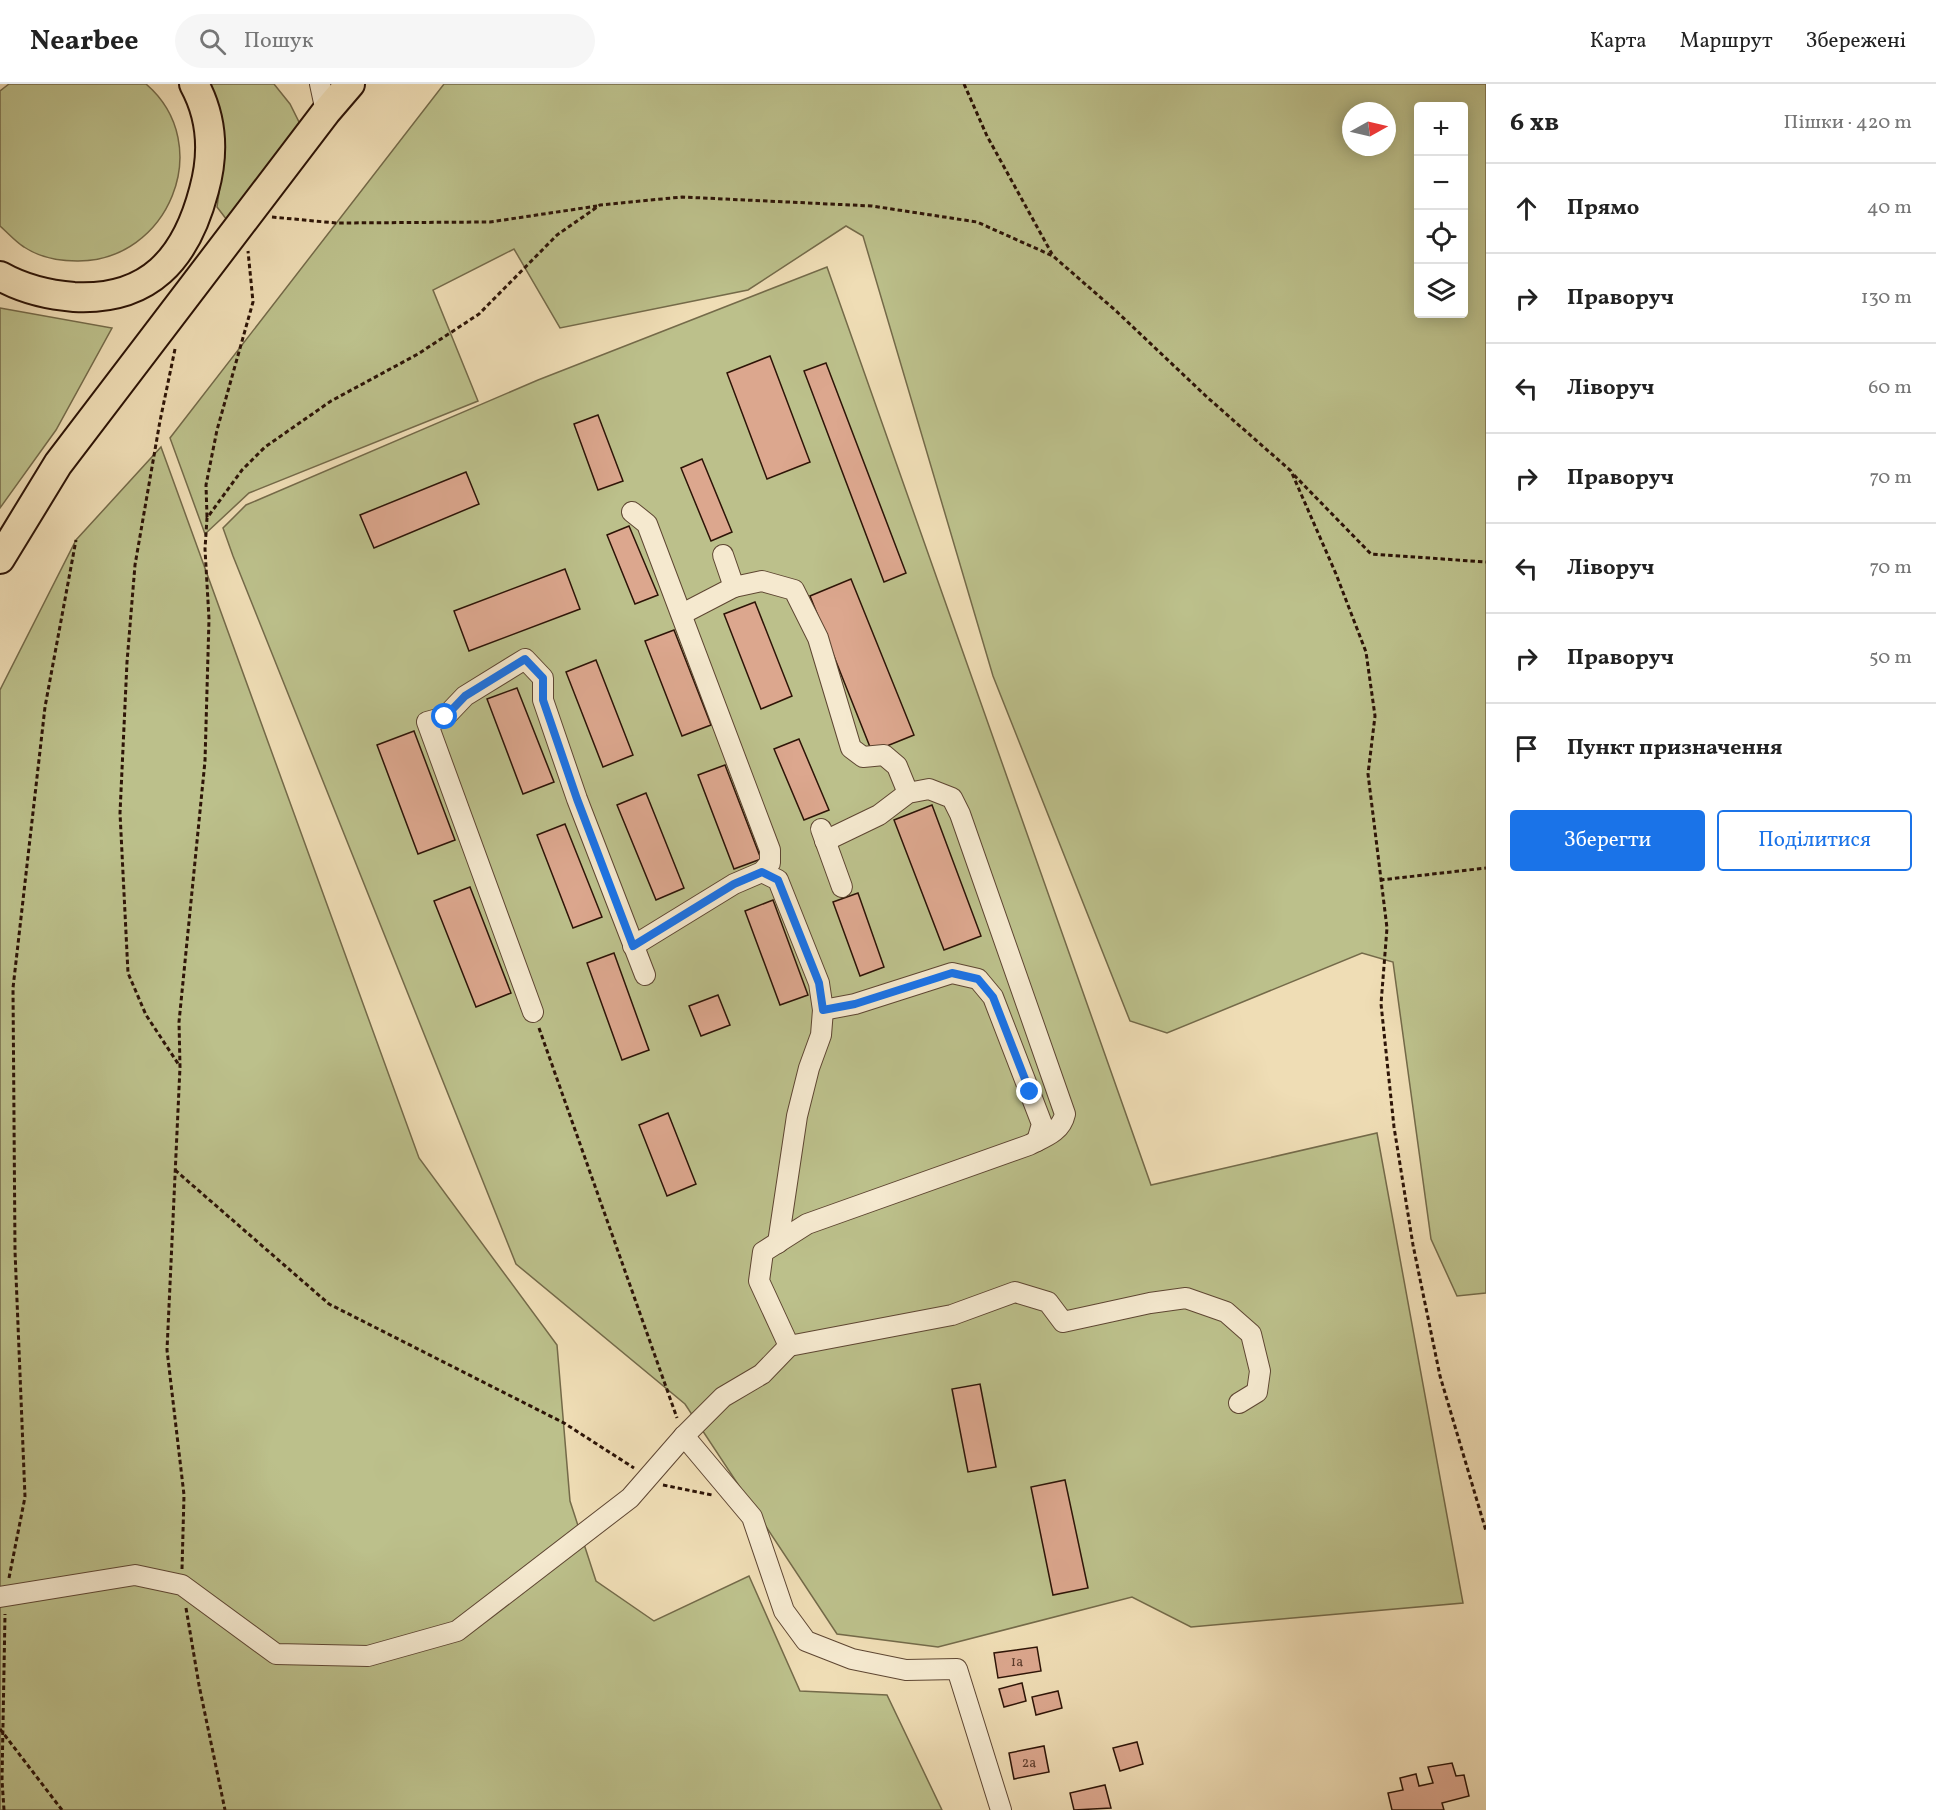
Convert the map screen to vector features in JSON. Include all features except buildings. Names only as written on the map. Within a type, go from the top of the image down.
[{"type":"highway","points":[[0,276],[19,286],[43,293],[70,297],[95,297],[131,290],[155,277],[166,267],[181,248],[194,222],[211,161],[208,125],[194,84]]},
{"type":"highway","points":[[0,559],[58,464],[326,112],[350,84]]},
{"type":"street","points":[[320,84],[326,112]]},
{"type":"street","points":[[632,512],[647,524],[770,850],[770,863],[762,872],[734,884],[633,946]]},
{"type":"street","points":[[723,555],[734,587]]},
{"type":"street","points":[[681,614],[734,587],[762,580],[794,590],[818,638],[851,748],[863,757],[884,755],[897,766],[908,793]]},
{"type":"street","points":[[530,1004],[427,722],[445,717],[465,696],[525,659],[543,678],[543,700],[577,799],[645,975]]},
{"type":"street","points":[[789,1346],[759,1281],[763,1252],[807,1224],[1037,1141],[1051,1134],[1063,1124],[1065,1114],[960,814],[951,798],[929,789],[908,793],[879,815],[823,835],[842,887]]},
{"type":"street","points":[[762,872],[778,880],[819,983],[823,1010],[821,1035],[809,1068],[797,1116],[778,1243]]},
{"type":"street","points":[[823,1010],[855,1004],[952,973],[978,979],[993,997],[1042,1124],[1037,1141]]},
{"type":"street","points":[[3,1596],[135,1575],[182,1585],[276,1654],[368,1656],[457,1631],[630,1498],[684,1436],[723,1397],[762,1374],[789,1346],[952,1315],[1015,1292],[1048,1302],[1063,1322],[1150,1303],[1186,1298],[1226,1312],[1251,1334],[1260,1371],[1257,1392],[1239,1403]]},
{"type":"street","points":[[684,1436],[752,1517],[784,1611],[806,1641],[852,1659],[906,1670],[957,1669],[1001,1810]]},
{"type":"path","points":[[964,84],[987,136],[1053,256]]},
{"type":"path","points":[[225,1810],[199,1686],[182,1585],[184,1495],[166,1350],[176,1170],[180,1067],[179,1022],[205,761],[209,619],[205,549],[206,485],[217,430],[253,302],[248,253],[248,214],[336,223],[490,222],[600,205],[682,197],[872,206],[977,222],[1053,256],[1291,471],[1371,554],[1486,562]]},
{"type":"path","points":[[207,518],[242,470],[265,447],[347,391],[418,354],[479,314],[557,235],[600,205]]},
{"type":"path","points":[[175,347],[135,565],[127,662],[120,813],[128,973],[146,1015],[180,1067]]},
{"type":"path","points":[[1291,471],[1336,574],[1366,652],[1375,716],[1368,774],[1387,928],[1381,1004],[1394,1127],[1413,1245],[1440,1376],[1486,1531]]},
{"type":"path","points":[[4,1810],[1,1730],[3,1596],[25,1497],[15,1251],[13,988],[45,707],[76,540]]},
{"type":"path","points":[[1380,880],[1486,868]]},
{"type":"path","points":[[530,1004],[684,1436]]},
{"type":"path","points":[[176,1170],[329,1304],[564,1423],[658,1484],[738,1501]]},
{"type":"path","points":[[1,1730],[62,1810]]},
{"type":"green space","points":[[9,84],[146,84],[167,109],[178,138],[179,167],[172,196],[158,222],[136,242],[109,256],[77,261],[49,258],[18,243],[0,226],[0,91]]},
{"type":"green space","points":[[209,84],[274,84],[290,104],[301,126],[230,224],[217,207],[225,150],[217,103]]},
{"type":"green space","points":[[444,84],[1486,84],[1486,1293],[1457,1296],[1431,1239],[1393,962],[1362,953],[1167,1033],[1130,1021],[993,676],[863,236],[846,226],[748,290],[560,328],[514,249],[433,290],[478,401],[249,493],[205,534],[170,438]]},
{"type":"green space","points":[[827,267],[1151,1185],[1377,1133],[1463,1603],[1191,1627],[1132,1597],[938,1647],[837,1634],[685,1404],[516,1264],[223,528],[246,505],[538,380]]},
{"type":"green space","points":[[0,308],[112,328],[56,430],[0,508]]},
{"type":"green space","points":[[161,447],[419,1158],[557,1345],[570,1501],[596,1581],[654,1621],[749,1576],[800,1691],[887,1695],[942,1810],[0,1810],[0,690],[76,540]]},
{"type":"route","points":[[445,717],[465,696],[525,659],[543,678],[543,700],[577,799],[633,946],[734,884],[762,872],[778,880],[819,983],[823,1010],[855,1004],[952,973],[978,979],[993,997],[1030,1092]]}]
